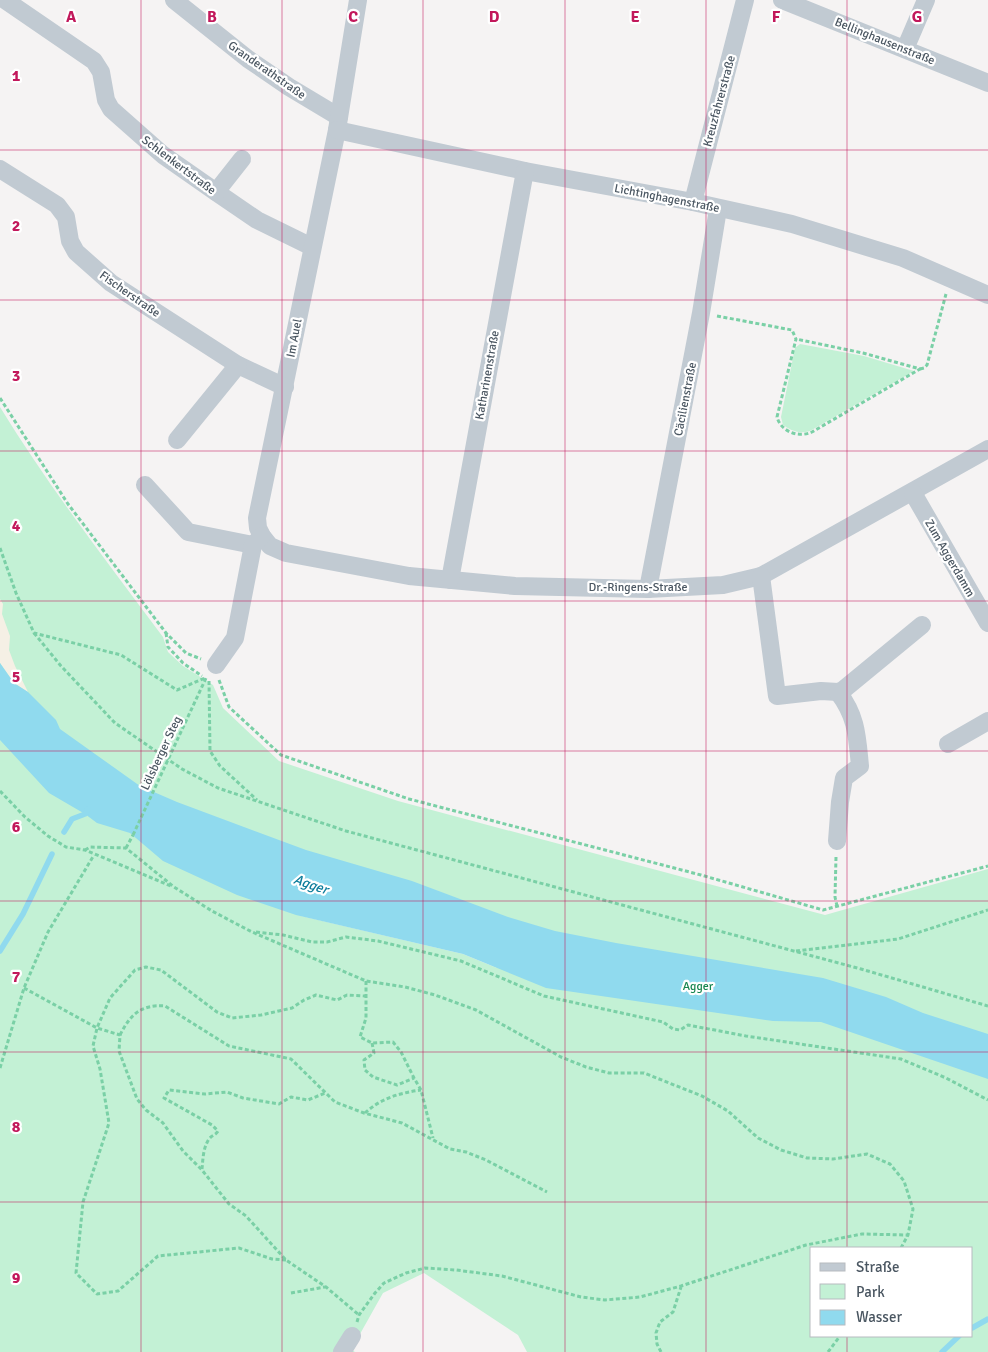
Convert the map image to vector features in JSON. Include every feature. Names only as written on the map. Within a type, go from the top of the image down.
[{"type":"street","name":"Schlenkertstraße","points":[[5,0],[94,61],[100,72],[106,100],[111,109],[162,155],[257,220],[312,247]]},
{"type":"street","name":"Granderathstraße","points":[[174,0],[248,59],[290,87],[338,124]]},
{"type":"street","name":"Im Auel","points":[[211,672],[235,638],[258,540],[257,518],[338,124],[358,0]]},
{"type":"street","name":"Kreuzfahrerstraße","points":[[693,202],[745,0]]},
{"type":"street","name":"Bellinghausenstraße","points":[[782,0],[988,83]]},
{"type":"street","points":[[905,50],[926,0]]},
{"type":"street","name":"Lichtinghagenstraße","points":[[338,124],[525,171],[693,202],[792,224],[903,258],[988,295]]},
{"type":"street","points":[[216,192],[242,159]]},
{"type":"street","name":"Fischerstraße","points":[[0,169],[57,204],[66,217],[70,241],[76,252],[111,283],[238,365],[285,387]]},
{"type":"street","name":"Katharinenstraße","points":[[450,580],[525,171]]},
{"type":"street","name":"Cäcilienstraße","points":[[648,589],[701,313],[718,209]]},
{"type":"street","points":[[177,440],[238,365]]},
{"type":"street","name":"Dr.-Ringens-Straße","points":[[258,540],[286,554],[409,576],[450,580],[515,586],[648,589],[723,585],[761,576],[913,493],[988,449]]},
{"type":"street","points":[[145,485],[188,532],[258,540]]},
{"type":"street","name":"Zum Aggerdamm","points":[[913,493],[987,621]]},
{"type":"street","points":[[761,576],[777,696],[821,691],[838,692],[846,688],[922,625]]},
{"type":"street","points":[[836,841],[844,778],[860,766],[855,724],[851,710],[838,692]]},
{"type":"street","points":[[948,744],[988,721]]},
{"type":"street","points":[[342,1352],[352,1336]]},
{"type":"path","points":[[701,313],[792,330],[796,339],[777,417],[782,427],[803,436],[927,365],[950,278]]},
{"type":"path","points":[[796,339],[863,353],[920,369]]},
{"type":"path","points":[[0,398],[68,504],[166,633],[186,653]]},
{"type":"path","points":[[0,548],[34,633],[61,666],[115,723],[182,769],[218,788],[346,831],[988,1006]]},
{"type":"path","points":[[34,633],[121,655],[177,690],[211,672]]},
{"type":"path","points":[[166,633],[168,646],[183,663],[211,672]]},
{"type":"path","points":[[211,672],[208,705],[210,750],[220,766],[258,801]]},
{"type":"path","name":"Lölsberger Steg","points":[[126,848],[211,672]]},
{"type":"path","points":[[223,693],[229,708],[281,755],[409,799],[701,875],[822,910],[988,866]]},
{"type":"path","points":[[0,791],[25,817],[48,836],[66,847],[85,850],[174,887]]},
{"type":"path","points":[[836,841],[835,897],[837,906]]},
{"type":"path","points":[[85,850],[90,847],[126,848],[174,887],[212,911],[252,932],[366,981],[405,987],[435,995],[476,1010],[561,1057],[586,1067],[609,1073],[644,1073],[702,1096],[728,1111],[758,1138],[781,1150],[807,1158],[833,1159],[867,1154],[890,1164],[904,1181],[913,1209],[908,1235],[902,1247]]},
{"type":"path","points":[[0,1068],[24,988],[48,932],[94,855]]},
{"type":"path","points":[[794,952],[898,939],[988,910]]},
{"type":"path","points":[[252,932],[283,935],[312,942],[326,942],[346,937],[378,941],[461,961],[544,996],[663,1022],[673,1029],[680,1030],[688,1025],[746,1036],[901,1059],[946,1078],[988,1100]]},
{"type":"path","points":[[286,1260],[272,1259],[239,1248],[158,1256],[118,1291],[97,1294],[76,1273],[83,1202],[109,1123],[94,1046],[97,1028],[110,998],[135,970],[146,967],[161,970],[217,1012],[232,1018],[261,1015],[292,1008],[316,995],[337,1000],[347,995],[365,996]]},
{"type":"path","points":[[366,981],[366,1018],[360,1037],[372,1043],[393,1042],[401,1052],[422,1090],[434,1139]]},
{"type":"path","points":[[24,988],[97,1028],[120,1035]]},
{"type":"path","points":[[359,1315],[326,1287],[286,1260],[246,1216],[229,1204],[202,1170],[183,1151],[163,1123],[146,1110],[137,1099],[119,1051],[120,1035],[126,1022],[139,1010],[154,1005],[165,1006],[229,1046],[291,1059],[335,1102],[364,1113],[402,1123],[450,1148],[486,1160],[547,1192]]},
{"type":"path","points":[[372,1043],[374,1053],[364,1060],[365,1070],[373,1077],[397,1085],[414,1078]]},
{"type":"path","points":[[202,1170],[204,1148],[211,1137],[217,1134],[218,1130],[164,1098],[169,1090],[205,1094],[227,1092],[243,1098],[279,1104],[291,1098],[308,1100],[325,1093]]},
{"type":"path","points":[[364,1113],[374,1105],[399,1094],[422,1090]]},
{"type":"path","points":[[352,1336],[359,1315],[384,1283],[406,1273],[425,1268],[502,1276],[581,1297],[606,1300],[640,1297],[681,1286],[806,1246],[862,1234],[908,1235]]},
{"type":"path","points":[[661,1352],[657,1344],[656,1334],[660,1322],[673,1312],[681,1286]]},
{"type":"path","points":[[291,1293],[326,1287]]},
{"type":"path","points":[[828,1352],[839,1337]]},
{"type":"green space","points":[[800,344],[864,356],[914,371],[810,431],[796,431],[783,425],[781,417],[795,348]]},
{"type":"green space","points":[[0,407],[58,495],[163,637],[168,652],[183,666],[213,685],[223,708],[279,761],[398,801],[825,915],[988,869],[988,1352],[527,1352],[518,1335],[424,1273],[383,1293],[360,1334],[341,1342],[355,1352],[0,1352]],"holes":[[[297,915],[453,946],[497,968],[463,954]]]},
{"type":"sand","points":[[0,599],[3,604],[2,614],[10,636],[9,650],[28,692],[14,683],[0,663]]},
{"type":"water","name":"Agger","points":[[0,663],[14,683],[28,692],[56,720],[60,729],[140,786],[177,802],[306,850],[412,881],[508,917],[555,931],[823,978],[886,997],[923,1013],[988,1034],[988,1079],[821,1022],[773,1021],[546,988],[463,954],[296,915],[237,895],[163,861],[130,833],[97,823],[49,793],[0,740]]},
{"type":"waterway","points":[[64,832],[72,819],[85,814],[88,809]]},
{"type":"waterway","points":[[0,951],[23,914],[52,854]]},
{"type":"waterway","points":[[973,1327],[988,1319]]},
{"type":"waterway","points":[[942,1352],[958,1337]]}]
